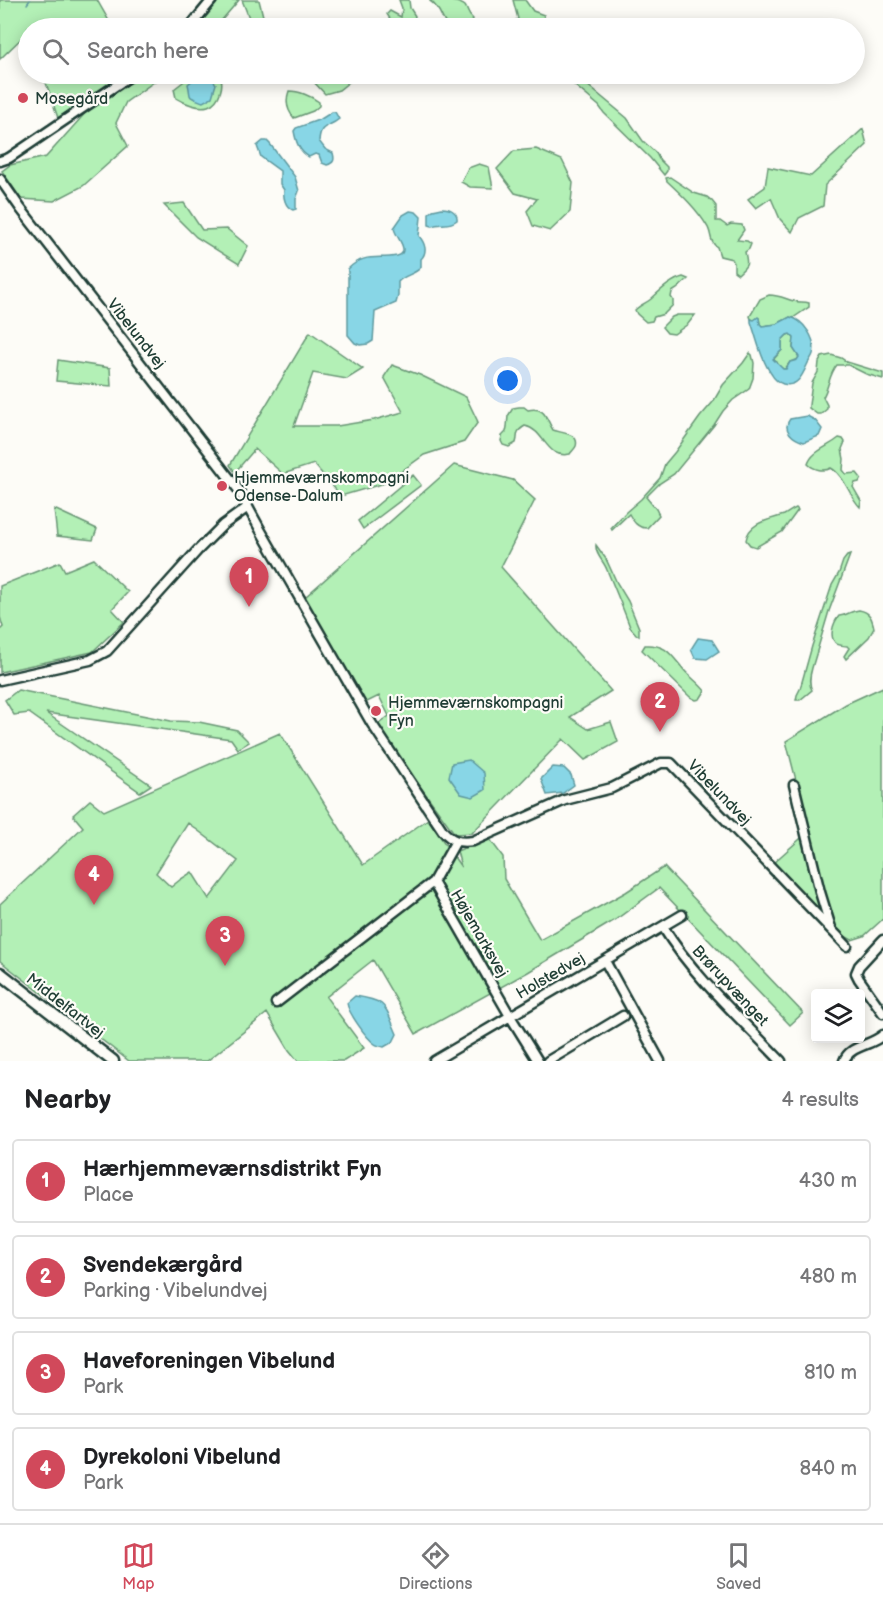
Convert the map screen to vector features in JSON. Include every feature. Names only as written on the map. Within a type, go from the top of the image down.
[{"type":"main road","name":"Middelfartvej","points":[[0,973],[113,1061]]},
{"type":"street","points":[[197,18],[212,0]]},
{"type":"street","points":[[0,161],[9,158],[118,84]]},
{"type":"street","name":"Vibelundvej","points":[[0,179],[238,489],[381,739],[449,838],[456,842],[473,842],[565,800],[612,789],[661,763],[670,763],[847,946]]},
{"type":"street","points":[[0,680],[90,660],[107,651],[209,538],[248,507]]},
{"type":"street","name":"Vibelundvej","points":[[794,785],[832,931]]},
{"type":"street","points":[[276,1003],[433,882],[456,842]]},
{"type":"street","name":"Højemarksvej","points":[[433,882],[538,1061]]},
{"type":"street","name":"Holstedvej","points":[[434,1061],[682,915]]},
{"type":"street","name":"Brørupvænget","points":[[663,927],[700,976],[781,1061]]},
{"type":"street","points":[[883,940],[856,970],[857,975],[883,1013]]},
{"type":"street","points":[[605,960],[660,1061]]},
{"type":"street","points":[[548,1061],[622,1016]]},
{"type":"street","points":[[844,1061],[850,1051],[868,1045],[883,1035]]},
{"type":"green space","points":[[0,0],[97,0],[107,18],[18,18],[18,42],[0,59]]},
{"type":"green space","points":[[217,0],[239,0],[224,18],[201,18]]},
{"type":"green space","points":[[242,0],[259,0],[264,18],[249,18]]},
{"type":"green space","points":[[399,0],[409,0],[415,18],[390,18],[387,14],[390,11],[401,17],[402,8]]},
{"type":"green space","points":[[444,0],[462,4],[472,18],[442,18],[430,1]]},
{"type":"green space","points":[[513,0],[525,0],[533,11],[544,15],[544,18],[518,18]]},
{"type":"green space","points":[[46,84],[111,84],[58,118]]},
{"type":"green space","points":[[126,84],[151,84],[126,102],[116,123],[128,146],[83,186],[54,201],[21,199],[2,171],[10,165],[46,157],[88,110]]},
{"type":"green space","points":[[180,84],[222,84],[221,92],[216,100],[204,107],[187,104],[176,98],[174,89]]},
{"type":"green space","points":[[316,84],[346,84],[339,90],[325,94]]},
{"type":"green space","points":[[573,84],[586,84],[627,118],[643,141],[667,167],[664,175],[650,158],[599,106]]},
{"type":"green space","points":[[289,91],[309,96],[319,102],[319,106],[313,111],[294,118],[287,106]]},
{"type":"green space","points":[[863,129],[867,145],[825,185],[823,206],[799,218],[792,232],[780,219],[771,198],[756,208],[748,199],[765,187],[768,167],[811,176]]},
{"type":"green space","points":[[536,149],[562,160],[573,183],[570,212],[550,231],[533,226],[527,211],[537,199],[515,193],[497,169],[514,151]]},
{"type":"green space","points":[[479,164],[489,167],[493,188],[470,187],[461,182],[468,168]]},
{"type":"green space","points":[[670,177],[694,193],[712,201],[716,206],[716,221],[727,226],[742,225],[744,230],[737,240],[751,244],[745,252],[747,260],[744,269],[738,274],[734,271],[732,259],[720,256],[709,229],[698,214],[667,181],[666,178]]},
{"type":"green space","points":[[184,203],[202,230],[227,229],[248,246],[239,264],[196,237],[164,205]]},
{"type":"green space","points":[[683,277],[688,279],[672,292],[673,305],[664,314],[646,322],[637,314],[635,310],[637,308],[670,283]]},
{"type":"green space","points":[[769,295],[796,302],[807,302],[809,307],[793,318],[790,317],[777,324],[762,326],[759,318],[754,320],[750,316],[760,299]]},
{"type":"green space","points":[[677,315],[695,315],[688,324],[674,334],[667,333],[662,327]]},
{"type":"green space","points":[[310,332],[363,369],[347,379],[313,373],[294,426],[337,426],[374,420],[403,412],[384,377],[392,365],[420,375],[466,397],[478,422],[464,442],[424,455],[385,483],[341,496],[314,464],[283,474],[255,449],[235,472],[230,465]]},
{"type":"green space","points":[[790,334],[794,338],[793,348],[799,357],[783,369],[773,360],[782,350],[782,340]]},
{"type":"green space","points":[[750,353],[754,363],[753,378],[749,389],[733,400],[723,411],[674,474],[660,483],[646,497],[659,515],[647,528],[644,528],[634,522],[629,514],[612,530],[611,528],[660,478],[665,464],[713,402],[723,385]]},
{"type":"green space","points":[[831,355],[883,373],[883,379],[848,365],[837,365],[823,397],[827,409],[817,414],[809,408],[812,383],[822,357]]},
{"type":"green space","points":[[58,360],[110,368],[111,386],[56,381]]},
{"type":"green space","points":[[519,407],[542,412],[553,430],[575,438],[575,448],[570,454],[556,453],[537,433],[525,426],[518,432],[516,443],[509,447],[503,445],[501,441],[506,432],[508,416],[513,408]]},
{"type":"green space","points":[[839,438],[845,442],[842,449],[843,470],[846,474],[857,473],[861,478],[853,487],[861,501],[860,507],[836,472],[831,468],[816,469],[808,464],[817,452]]},
{"type":"green space","points":[[454,465],[513,480],[535,500],[501,567],[611,691],[570,717],[588,729],[611,722],[618,742],[585,760],[563,739],[472,833],[455,834],[376,726],[389,716],[379,696],[363,704],[304,598]]},
{"type":"green space","points":[[413,475],[421,485],[363,529],[358,521]]},
{"type":"green space","points":[[796,508],[798,510],[782,532],[756,547],[750,545],[746,540],[755,525],[784,515]]},
{"type":"green space","points":[[54,509],[97,529],[93,540],[57,536]]},
{"type":"green space","points":[[596,545],[628,601],[639,628],[639,636],[630,627]]},
{"type":"green space","points":[[850,555],[829,611],[812,668],[810,682],[812,690],[800,700],[796,700],[832,585],[843,561]]},
{"type":"green space","points":[[94,559],[128,592],[112,609],[124,622],[92,652],[0,672],[0,630],[3,627],[0,617],[0,586],[60,562],[65,571]]},
{"type":"green space","points":[[859,610],[870,616],[874,628],[869,637],[846,659],[844,656],[849,648],[834,641],[833,626],[839,616]]},
{"type":"green space","points":[[645,645],[659,646],[672,655],[705,691],[700,699],[690,697],[642,650]]},
{"type":"green space","points":[[883,687],[883,919],[864,936],[852,940],[843,935],[772,864],[809,831],[786,741],[846,704]]},
{"type":"green space","points":[[18,690],[171,721],[199,722],[237,730],[249,742],[238,749],[231,739],[46,713],[151,785],[140,792],[29,713],[14,715],[5,700]]},
{"type":"green space","points":[[280,733],[363,865],[428,819],[461,867],[457,851],[489,838],[503,857],[504,879],[540,940],[626,892],[664,867],[803,1013],[790,1025],[659,888],[615,920],[528,972],[416,1034],[373,960],[326,997],[364,1048],[344,1061],[298,1061],[267,1013],[207,1061],[129,1061],[0,961],[0,904],[83,827],[73,815],[90,800],[104,811]],"holes":[[[188,823],[238,861],[209,899],[192,872],[171,887],[156,873]]]},
{"type":"water","points":[[188,84],[216,84],[212,97],[203,102],[191,97]]},
{"type":"water","points":[[335,112],[339,119],[321,131],[319,141],[325,149],[333,153],[333,161],[327,165],[322,163],[319,155],[309,157],[300,149],[294,131]]},
{"type":"water","points":[[263,141],[270,144],[295,177],[299,191],[296,209],[290,209],[285,202],[284,190],[280,184],[280,171],[261,157],[257,146]]},
{"type":"water","points":[[442,208],[453,211],[457,220],[448,224],[429,225],[429,213]]},
{"type":"water","points":[[410,211],[416,212],[421,217],[419,236],[425,250],[421,259],[421,267],[398,282],[396,303],[375,312],[373,341],[360,345],[348,335],[348,269],[366,258],[402,254],[403,248],[394,228],[403,215]]},
{"type":"water","points":[[758,317],[762,326],[777,324],[790,317],[800,322],[808,331],[813,343],[813,354],[802,376],[793,384],[783,384],[776,380],[765,363],[751,322],[751,319]],"holes":[[[790,334],[794,338],[793,348],[799,357],[783,369],[773,359],[782,350],[782,340]]]},
{"type":"water","points":[[807,416],[815,420],[822,429],[819,436],[804,442],[790,434],[787,427],[790,419]]},
{"type":"water","points":[[698,638],[712,640],[719,651],[707,659],[695,658],[691,649]]},
{"type":"water","points":[[469,760],[484,773],[485,790],[473,797],[461,794],[449,777],[452,763]]},
{"type":"water","points":[[553,767],[564,768],[571,775],[574,785],[563,793],[547,795],[541,779]]},
{"type":"water","points":[[355,996],[374,1000],[384,1006],[397,1034],[393,1042],[383,1047],[367,1036],[348,1007],[347,1003]]},
{"type":"waterway","points":[[27,4],[30,0]]},
{"type":"place","name":"Mosegård","points":[[23,98]]},
{"type":"place","name":"Hjemmeværnskompagni Odense-Dalum","points":[[222,486]]},
{"type":"place","name":"Hærhjemmeværnsdistrikt Fyn","points":[[249,607]]},
{"type":"place","name":"Hjemmeværnskompagni Fyn","points":[[376,711]]},
{"type":"place","name":"Svendekærgård","points":[[660,732]]},
{"type":"place","name":"Dyrekoloni Vibelund","points":[[94,905]]},
{"type":"place","name":"Haveforeningen Vibelund","points":[[225,966]]}]
